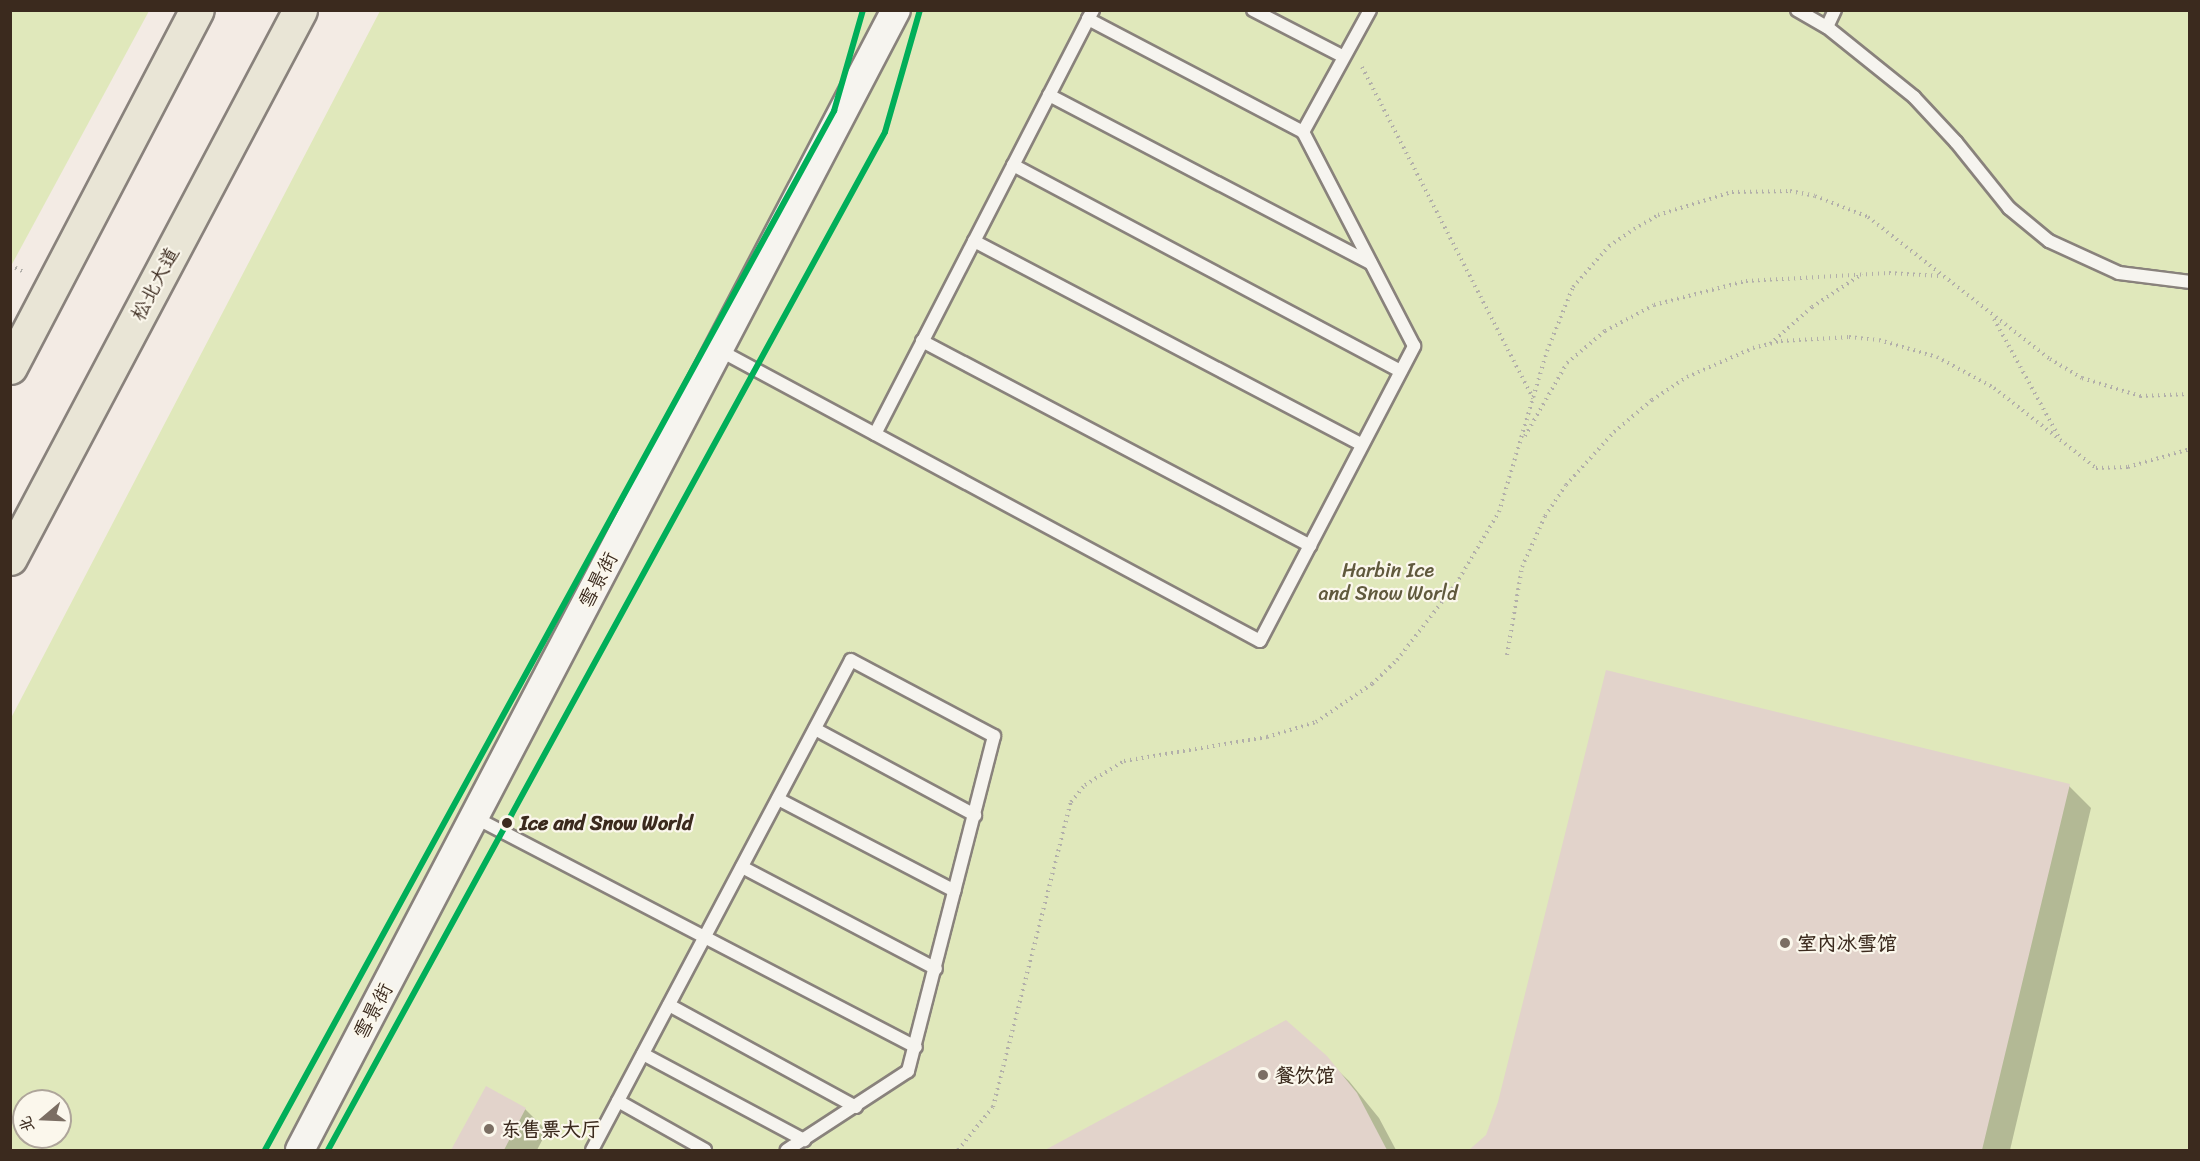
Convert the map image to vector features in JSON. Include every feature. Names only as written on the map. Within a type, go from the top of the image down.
[{"type":"highway","points":[[10,367],[197,10]]},
{"type":"highway","name":"松北大道","points":[[10,558],[300,10]]},
{"type":"street","name":"雪景街","points":[[300,1150],[896,10]]},
{"type":"lane","points":[[1253,10],[1344,57]]},
{"type":"lane","points":[[1303,132],[1370,10]]},
{"type":"lane","points":[[1827,27],[1835,10]]},
{"type":"lane","points":[[1800,11],[1827,27],[1936,118],[2008,208],[2049,241],[2119,273],[2190,282]]},
{"type":"lane","points":[[719,350],[874,434],[1260,641],[1414,346],[1303,132],[1090,15],[874,434]]},
{"type":"lane","points":[[1049,95],[1371,263]]},
{"type":"lane","points":[[1013,165],[1401,371]]},
{"type":"lane","points":[[974,241],[1362,445]]},
{"type":"lane","points":[[922,341],[1310,546]]},
{"type":"lane","points":[[592,1150],[851,660],[994,736],[908,1071],[901,1079],[788,1150]]},
{"type":"lane","points":[[814,729],[975,815]]},
{"type":"lane","points":[[778,799],[955,891]]},
{"type":"lane","points":[[474,818],[916,1047]]},
{"type":"lane","points":[[742,867],[936,969]]},
{"type":"lane","points":[[669,1005],[856,1107]]},
{"type":"lane","points":[[643,1054],[804,1140]]},
{"type":"lane","points":[[618,1101],[705,1150]]},
{"type":"path","points":[[1351,46],[1533,400]]},
{"type":"path","points":[[958,1150],[993,1107],[1003,1077],[1071,802],[1085,785],[1124,761],[1267,737],[1316,722],[1372,684],[1397,660],[1456,584],[1498,512],[1522,443],[1559,317],[1573,288],[1609,246],[1658,215],[1707,198],[1760,189],[1815,196],[1868,217],[1993,316],[2082,378],[2140,396],[2190,394]]},
{"type":"path","points":[[10,265],[24,272]]},
{"type":"path","points":[[1522,443],[1567,363],[1624,319],[1654,305],[1746,281],[1862,274],[1940,276]]},
{"type":"path","points":[[1769,344],[1812,307],[1862,274]]},
{"type":"path","points":[[1993,316],[2061,442]]},
{"type":"path","points":[[1507,655],[1522,567],[1531,543],[1545,516],[1589,458],[1629,419],[1678,383],[1727,357],[1769,344],[1849,337],[1879,340],[1937,357],[1994,388],[2096,468],[2109,469],[2157,461],[2190,449]]},
{"type":"green space","points":[[10,11],[149,11],[11,266]]},
{"type":"green space","name":"Harbin Ice and Snow World","points":[[380,11],[2189,11],[2189,1150],[11,1150],[10,720]]},
{"type":"building","name":"室内冰雪馆","points":[[1606,670],[2070,784],[1982,1150],[1469,1150],[1486,1135],[1498,1102]]},
{"type":"building","name":"餐饮馆","points":[[1286,1020],[1327,1056],[1357,1093],[1387,1150],[1045,1150]]},
{"type":"building","name":"东售票大厅","points":[[486,1086],[526,1108],[504,1150],[451,1150]]},
{"type":"transit line","points":[[265,1150],[834,111],[863,10]]},
{"type":"transit line","points":[[328,1150],[885,132],[920,10]]},
{"type":"place","name":"Ice and Snow World","points":[[507,823]]},
{"type":"place","name":"室内冰雪馆","points":[[1785,943]]},
{"type":"place","name":"餐饮馆","points":[[1263,1075]]},
{"type":"place","name":"东售票大厅","points":[[489,1129]]}]
